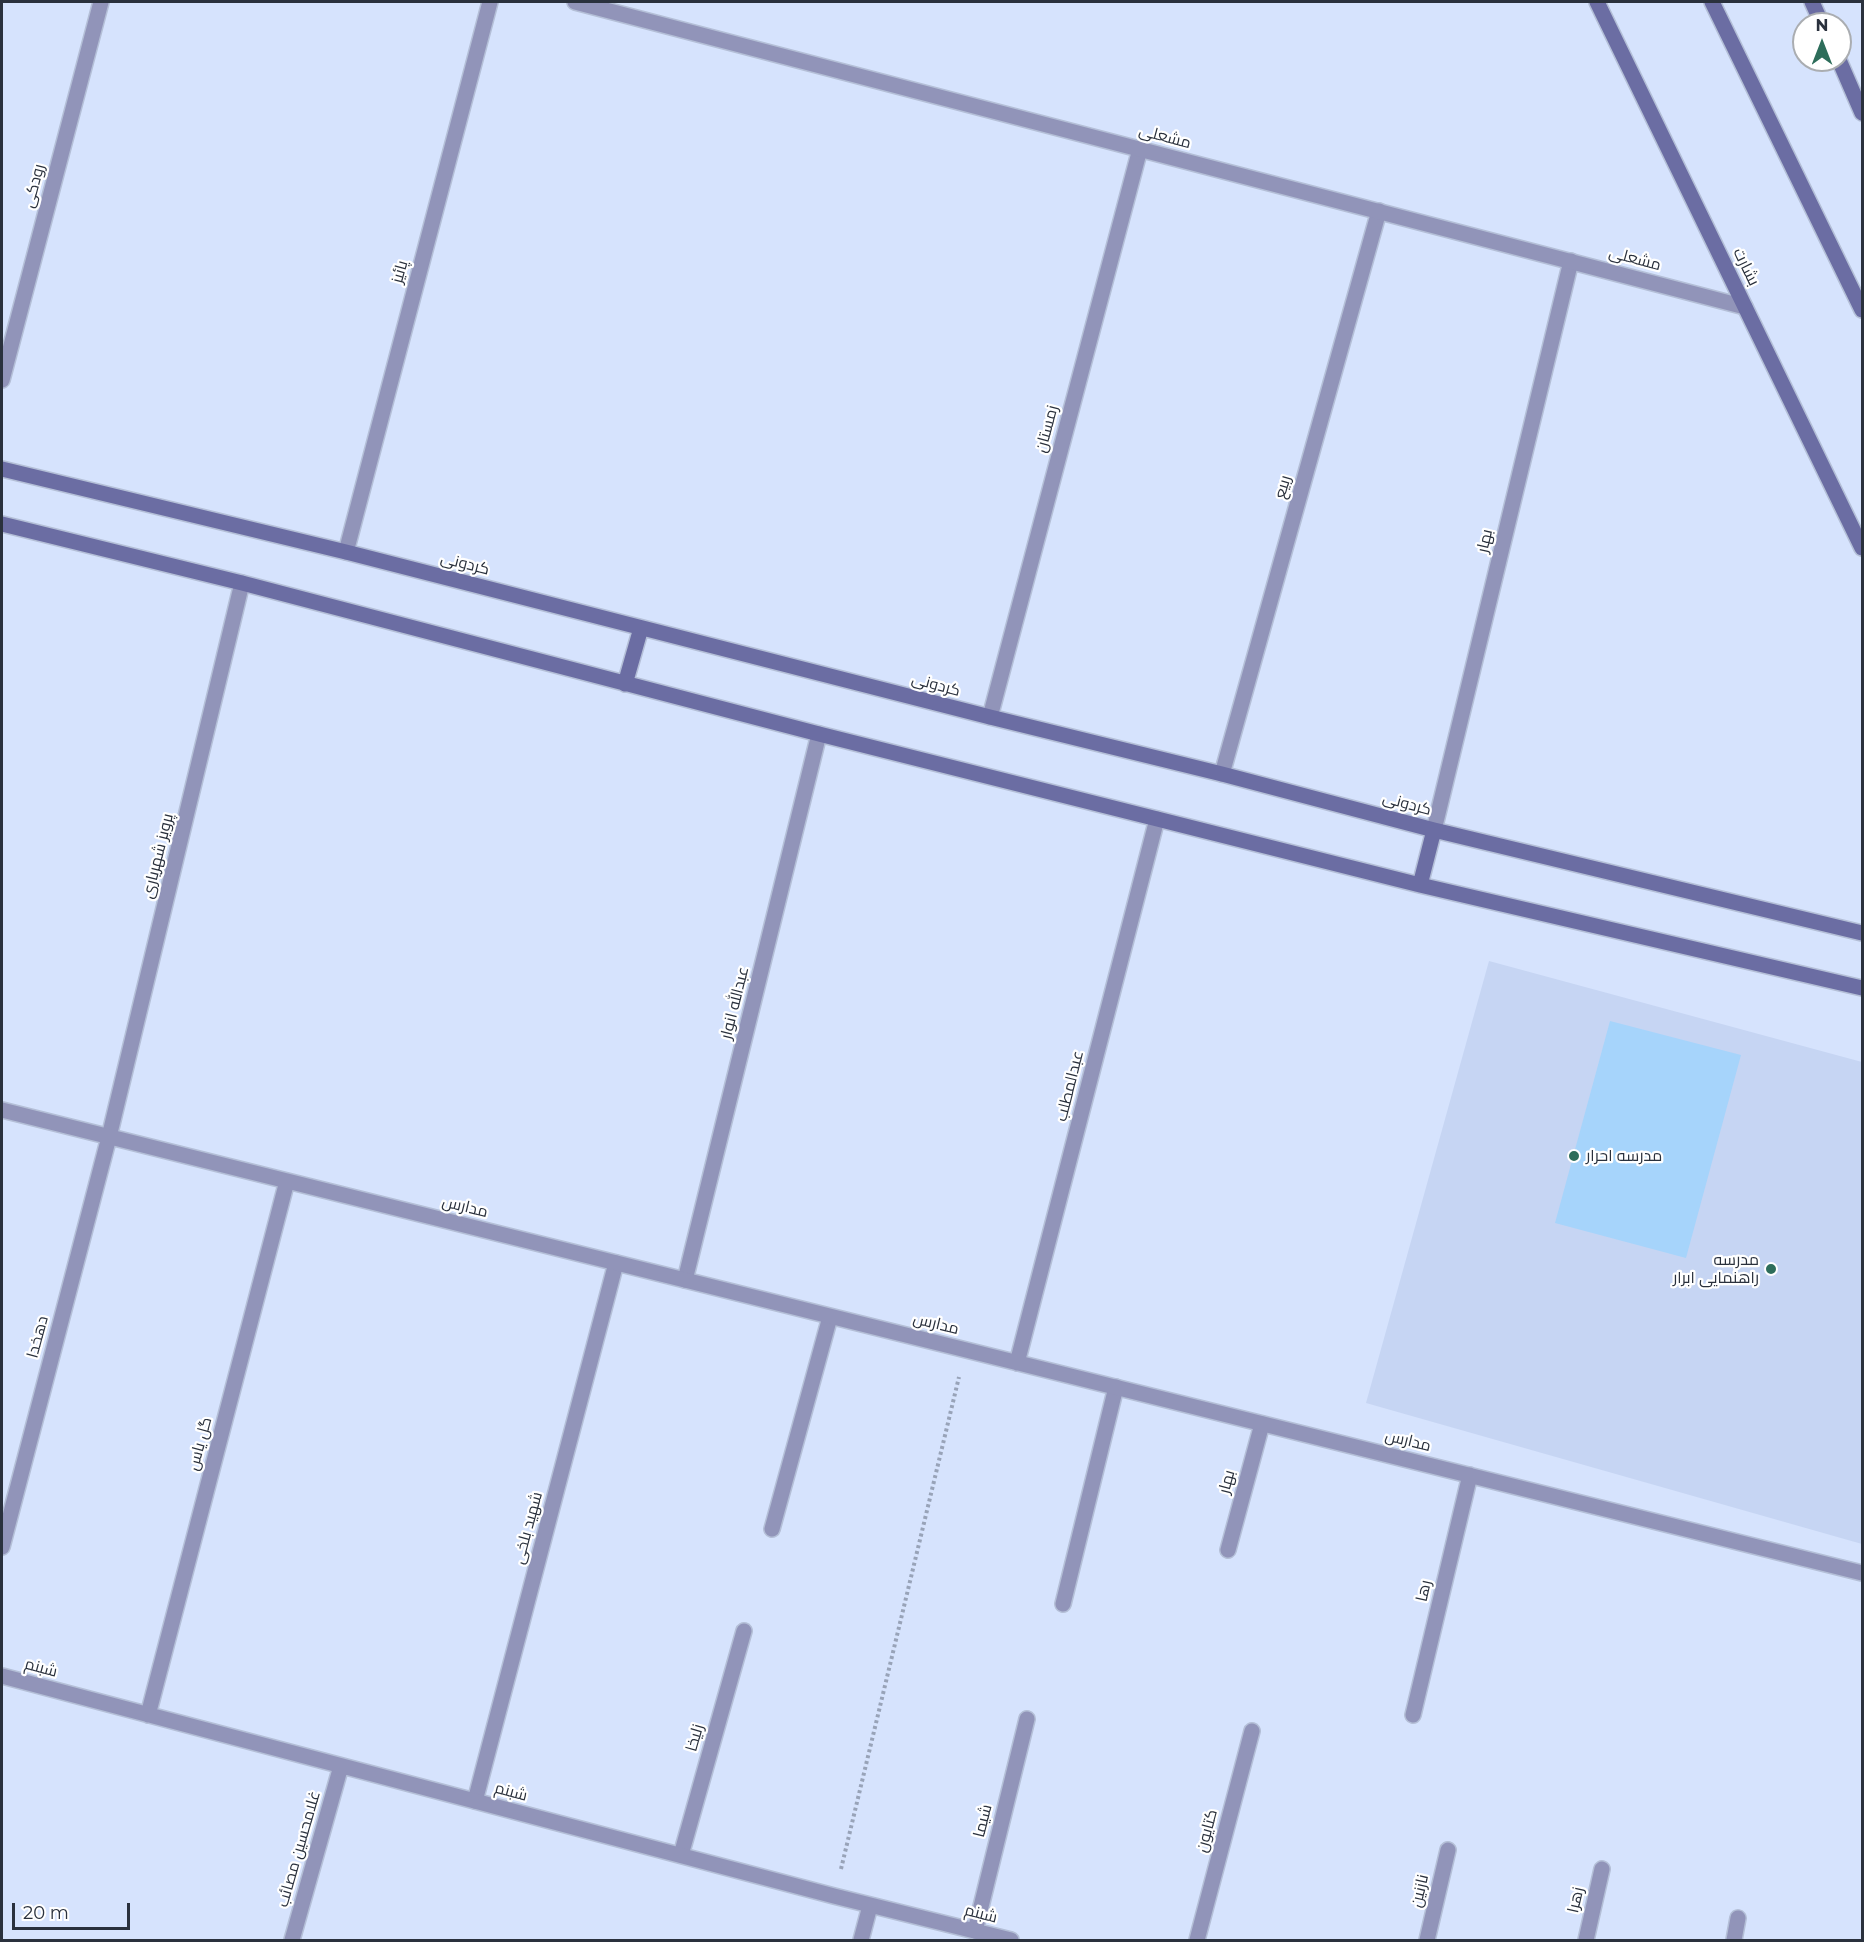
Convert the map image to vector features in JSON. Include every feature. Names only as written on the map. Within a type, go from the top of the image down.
[{"type":"street","name":"رودکی","points":[[2,380],[101,2]]},
{"type":"street","name":"پائیز","points":[[346,552],[490,2]]},
{"type":"street","name":"مشعلی","points":[[575,2],[1745,307]]},
{"type":"street","name":"بشارت","points":[[1597,2],[1863,548]]},
{"type":"street","points":[[1712,2],[1863,310]]},
{"type":"street","points":[[1844,72],[1863,113]]},
{"type":"street","name":"زمستان","points":[[990,717],[1140,149]]},
{"type":"street","name":"ربیع","points":[[1222,774],[1380,211]]},
{"type":"street","name":"بهار","points":[[1434,830],[1570,261]]},
{"type":"street","name":"کردونی","points":[[2,469],[346,552],[1434,830],[1863,933]]},
{"type":"street","points":[[2,524],[242,583],[819,734],[1420,885],[1863,988]]},
{"type":"street","name":"پرویز شهریاری","points":[[109,1137],[242,583]]},
{"type":"street","points":[[625,684],[641,628]]},
{"type":"street","name":"عبدالله انوار","points":[[686,1280],[819,734]]},
{"type":"street","name":"عبدالمطلب","points":[[1017,1363],[1157,819]]},
{"type":"street","points":[[1420,885],[1434,830]]},
{"type":"street","name":"مدارس","points":[[2,1110],[1863,1573]]},
{"type":"street","name":"دهخدا","points":[[2,1547],[109,1137]]},
{"type":"street","name":"گل یاس","points":[[148,1715],[287,1181]]},
{"type":"street","name":"شهید بلخی","points":[[475,1801],[616,1263]]},
{"type":"street","points":[[772,1528],[830,1317]]},
{"type":"street","points":[[1062,1604],[1116,1387]]},
{"type":"street","name":"بهار","points":[[1228,1550],[1262,1424]]},
{"type":"street","name":"رها","points":[[1413,1715],[1470,1475]]},
{"type":"street","name":"زلیخا","points":[[681,1856],[744,1631]]},
{"type":"street","name":"شبنم","points":[[2,1676],[870,1906],[1011,1941]]},
{"type":"street","name":"شیما","points":[[975,1931],[1027,1719]]},
{"type":"street","name":"کتایون","points":[[1197,1941],[1252,1731]]},
{"type":"street","name":"غلامحسین مصائب","points":[[292,1941],[341,1766]]},
{"type":"street","name":"نازنین","points":[[1427,1941],[1448,1850]]},
{"type":"street","name":"زهرا","points":[[1586,1941],[1602,1869]]},
{"type":"street","points":[[861,1941],[870,1906]]},
{"type":"street","points":[[1734,1941],[1738,1918]]},
{"type":"path","points":[[834,1896],[965,1350]]},
{"type":"shaded area","points":[[1489,961],[1862,1062],[1862,1544],[1366,1403]]},
{"type":"building","points":[[1610,1021],[1741,1055],[1686,1258],[1555,1223]]},
{"type":"place","name":"مدرسه احرار","points":[[1574,1156]]},
{"type":"place","name":"مدرسه راهنمایی ابرار","points":[[1771,1269]]}]
